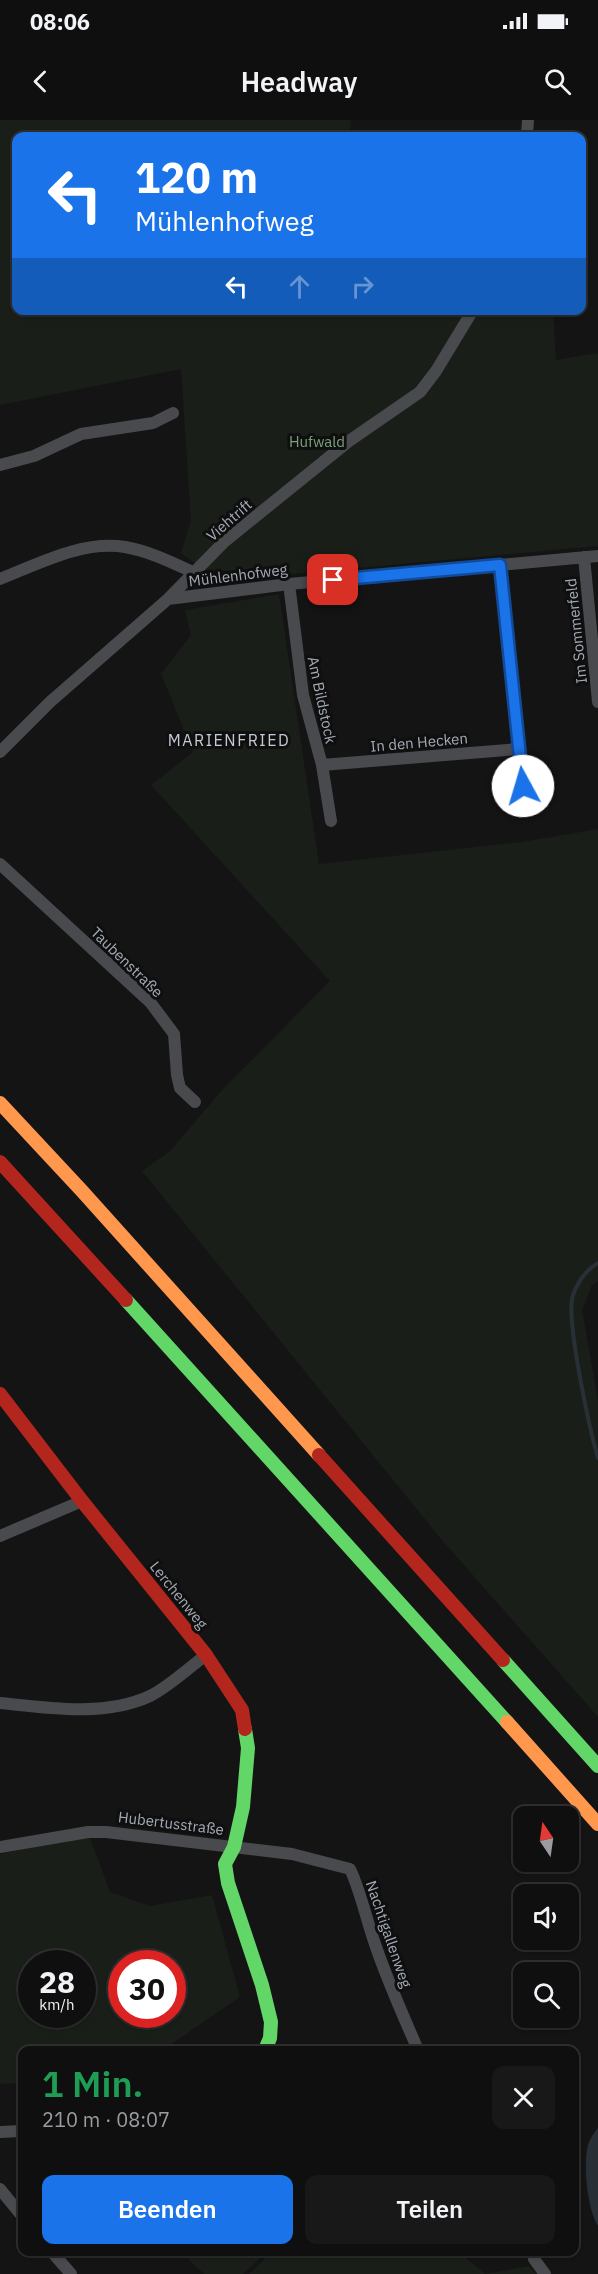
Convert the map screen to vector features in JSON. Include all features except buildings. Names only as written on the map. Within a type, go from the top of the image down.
[{"type":"main road","points":[[0,1103],[82,1191],[598,1766]]},
{"type":"main road","points":[[0,1162],[598,1824]]},
{"type":"main road","name":"Lerchenweg","points":[[0,1394],[82,1501],[206,1655],[242,1710],[248,1748],[243,1807],[234,1847]]},
{"type":"main road","name":"Hubertusstraße","points":[[234,1847],[225,1864],[228,1883],[262,1985],[271,2022],[270,2038],[267,2046]]},
{"type":"street","name":"Viehtrift","points":[[0,752],[50,702],[168,599],[224,542],[349,441],[420,392],[436,371],[470,315]]},
{"type":"street","points":[[0,465],[34,456],[81,434],[153,423],[173,413]]},
{"type":"street","points":[[0,579],[66,553],[96,547],[124,546],[162,558],[195,573]]},
{"type":"street","name":"Mühlenhofweg","points":[[168,599],[289,584],[598,556]]},
{"type":"street","name":"Im Sommerfeld","points":[[584,557],[598,702]]},
{"type":"street","points":[[500,565],[525,804]]},
{"type":"street","name":"Am Bildstock","points":[[289,584],[303,696],[322,765],[331,821]]},
{"type":"street","name":"In den Hecken","points":[[322,765],[519,748]]},
{"type":"street","name":"Taubenstraße","points":[[0,864],[150,1002],[174,1034],[180,1088],[195,1102]]},
{"type":"street","points":[[0,1536],[82,1501]]},
{"type":"street","points":[[0,1703],[106,1708],[151,1696],[206,1655]]},
{"type":"street","name":"Hubertusstraße","points":[[0,1847],[88,1832],[106,1832],[234,1847]]},
{"type":"street","name":"Nachtigallenweg","points":[[234,1847],[292,1854],[350,1869],[386,1976],[416,2046]]},
{"type":"street","points":[[0,2132],[18,2131]]},
{"type":"street","points":[[0,2189],[18,2211]]},
{"type":"street","points":[[55,2256],[71,2274]]},
{"type":"street","points":[[534,2256],[545,2274]]},
{"type":"green space","name":"Hufwald","points":[[0,120],[351,120],[350,132],[12,132],[12,315],[553,315],[556,360],[598,353],[598,546],[293,574],[204,570],[181,553],[191,521],[181,369],[0,405]]},
{"type":"green space","points":[[279,594],[319,864],[522,842],[598,829],[598,1281],[592,1285],[582,1310],[598,1400],[598,1717],[441,1539],[142,1171],[170,1151],[222,1090],[330,981],[151,785],[193,752],[161,674],[191,635],[185,610]]},
{"type":"green space","points":[[89,1835],[110,1892],[150,1906],[212,1895],[240,1997],[168,2046],[18,2046],[18,2083],[0,2084],[0,1854]]},
{"type":"green space","points":[[185,2256],[263,2256],[243,2274],[204,2274]]},
{"type":"green space","points":[[268,2256],[464,2256],[485,2274],[249,2274]]},
{"type":"green space","points":[[529,2266],[536,2274],[485,2274]]},
{"type":"shaded area","points":[[598,2128],[598,2226],[591,2209],[586,2163],[589,2142]]},
{"type":"waterway","points":[[598,1263],[580,1281],[573,1295],[571,1307],[575,1349],[598,1458]]},
{"type":"traffic: fast","points":[[126,1300],[507,1722]]},
{"type":"traffic: fast","points":[[503,1660],[598,1766]]},
{"type":"traffic: fast","points":[[245,1729],[248,1748],[243,1807],[234,1847],[225,1864],[228,1883],[262,1985],[271,2022],[270,2038],[267,2046]]},
{"type":"traffic: slow","points":[[0,1103],[319,1455]]},
{"type":"traffic: slow","points":[[507,1722],[598,1824]]},
{"type":"traffic: jam","points":[[0,1162],[126,1300]]},
{"type":"traffic: jam","points":[[0,1394],[82,1501],[206,1655],[242,1710],[245,1729]]},
{"type":"traffic: jam","points":[[319,1455],[503,1660]]},
{"type":"district","name":"MARIENFRIED","points":[[229,740]]},
{"type":"route","points":[[333,580],[500,565],[523,786]]}]
